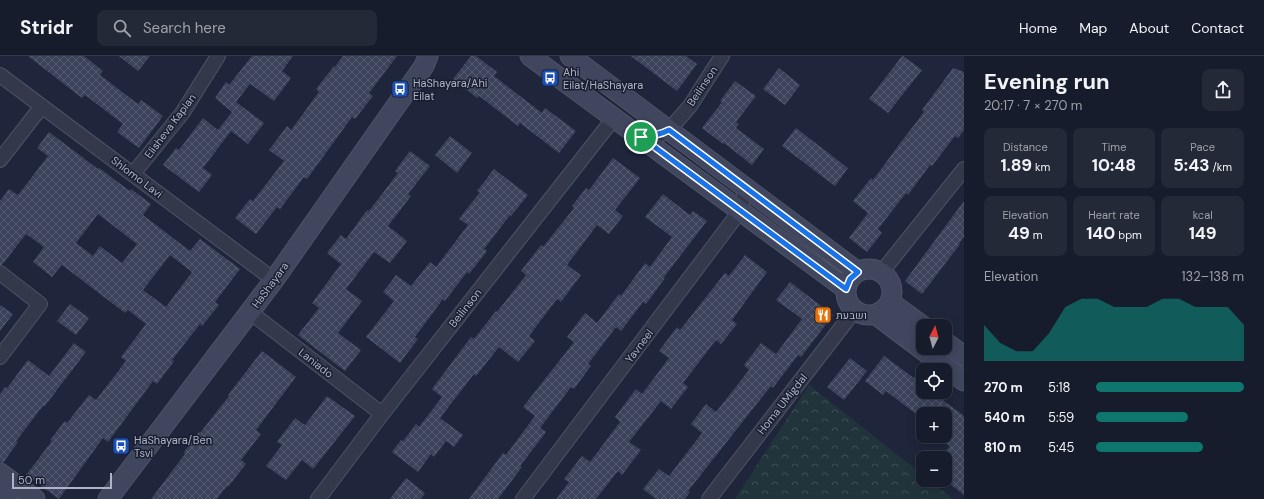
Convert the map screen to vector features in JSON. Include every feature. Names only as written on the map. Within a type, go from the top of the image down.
[{"type":"main road","points":[[530,56],[846,289]]},
{"type":"main road","points":[[570,56],[858,272]]},
{"type":"main road","name":"HaShayara","points":[[108,499],[274,280],[430,59]]},
{"type":"main road","points":[[870,269],[881,273],[890,282],[892,295],[890,302],[881,312],[875,314],[868,315],[855,310],[846,297],[846,289],[850,279],[858,272],[870,269]]},
{"type":"main road","points":[[890,302],[916,321]]},
{"type":"main road","points":[[875,314],[964,381]]},
{"type":"main road","points":[[952,347],[964,356]]},
{"type":"main road","points":[[0,473],[35,499]]},
{"type":"main road","points":[[0,494],[7,499]]},
{"type":"street","name":"Elisheva Kaplan","points":[[133,174],[183,112],[218,56]]},
{"type":"street","name":"Beilinson","points":[[669,130],[690,106],[722,56]]},
{"type":"street","name":"Shlomo Lavi","points":[[0,74],[274,280]]},
{"type":"street","points":[[0,160],[42,106]]},
{"type":"street","name":"Beilinson","points":[[318,499],[382,414],[614,118]]},
{"type":"street","points":[[641,137],[662,134],[669,130]]},
{"type":"street","points":[[881,273],[964,168]]},
{"type":"street","name":"Yavneel","points":[[523,499],[740,211],[746,188]]},
{"type":"street","points":[[0,273],[40,304],[0,357]]},
{"type":"street","name":"Homa UMigdal","points":[[709,499],[855,310]]},
{"type":"street","name":"Laniado","points":[[250,312],[382,414]]},
{"type":"green space","points":[[809,385],[916,469],[916,487],[938,487],[953,499],[735,499]]},
{"type":"building","points":[[28,56],[84,56],[103,71],[100,75],[138,104],[141,100],[163,116],[139,148],[117,132],[123,124],[85,95],[82,98]]},
{"type":"building","points":[[119,56],[150,56],[138,71]]},
{"type":"building","points":[[252,56],[293,56],[282,71],[291,78],[274,101],[250,84],[236,102],[264,123],[248,144],[231,131],[203,168],[212,175],[199,192],[163,165],[176,148],[179,150],[203,118],[218,130],[232,112],[215,98],[226,82],[229,85]]},
{"type":"building","points":[[343,56],[397,56],[369,93],[373,96],[355,119],[352,117],[307,179],[304,177],[280,209],[277,207],[256,234],[235,218],[250,199],[253,201],[284,161],[269,150],[287,126],[291,130],[319,92],[316,89]]},
{"type":"building","points":[[471,56],[476,56],[497,72],[494,76],[542,113],[545,108],[576,131],[559,153],[520,123],[518,126],[479,96],[477,98],[453,79]]},
{"type":"building","points":[[631,56],[686,56],[697,64],[677,91]]},
{"type":"building","points":[[902,56],[922,70],[888,113],[869,99]]},
{"type":"building","points":[[779,68],[800,85],[785,105],[763,89]]},
{"type":"building","points":[[953,68],[964,72],[964,130],[958,138],[955,136],[932,166],[930,165],[908,195],[906,193],[878,229],[882,233],[867,252],[849,238],[868,213],[853,201],[871,178],[873,180],[924,112],[922,110]]},
{"type":"building","points":[[735,81],[756,96],[736,122],[739,124],[736,128],[764,149],[752,165],[702,128],[722,102],[720,101]]},
{"type":"building","points":[[796,128],[848,168],[835,186],[782,146]]},
{"type":"building","points":[[49,132],[98,169],[99,168],[130,191],[131,189],[151,204],[143,215],[190,251],[200,239],[240,269],[215,302],[219,305],[202,326],[200,324],[172,360],[174,361],[157,384],[153,381],[108,442],[103,438],[59,499],[26,475],[52,441],[50,440],[65,421],[67,423],[89,395],[96,400],[126,361],[121,357],[146,324],[128,310],[125,313],[62,265],[52,277],[33,262],[44,247],[26,234],[2,265],[0,265],[0,201],[9,189],[18,195],[48,156],[37,148]],"holes":[[[98,214],[137,244],[122,263],[100,246],[93,256],[76,243]],[[170,255],[192,272],[166,307],[143,290]]]},
{"type":"building","points":[[450,136],[472,153],[457,173],[435,155]]},
{"type":"building","points":[[410,151],[430,166],[408,194],[411,196],[388,226],[407,241],[390,263],[374,252],[346,289],[362,301],[338,333],[361,350],[345,371],[298,335],[319,308],[312,303],[341,264],[327,253],[341,235],[346,239],[367,210],[369,211],[398,173],[395,171]]},
{"type":"building","points":[[613,158],[640,178],[615,210],[623,216],[609,234],[597,225],[567,265],[581,275],[561,302],[557,299],[529,336],[535,341],[518,362],[499,347],[476,376],[474,374],[440,418],[463,435],[454,447],[446,441],[434,457],[431,454],[418,472],[392,452],[416,424],[419,427],[442,397],[432,389],[471,337],[474,339],[526,275],[521,271],[541,245],[543,247],[574,208],[572,206],[586,188],[589,190]]},
{"type":"building","points":[[494,169],[528,195],[511,216],[510,215],[484,249],[487,251],[469,274],[467,272],[445,301],[443,299],[415,337],[418,339],[400,363],[366,337],[394,301],[383,292],[396,275],[411,286],[430,262],[436,267],[468,225],[459,219],[480,192],[477,191]]},
{"type":"building","points":[[663,194],[690,215],[693,211],[707,221],[664,277],[665,278],[646,304],[643,302],[621,331],[616,327],[588,364],[591,366],[574,389],[571,387],[540,428],[546,432],[520,466],[522,467],[498,499],[469,499],[503,453],[506,455],[535,416],[523,407],[574,342],[567,337],[585,313],[597,323],[619,294],[621,296],[645,263],[650,267],[672,237],[645,217]]},
{"type":"building","points":[[964,201],[964,237],[922,294],[905,281]]},
{"type":"building","points":[[745,255],[767,272],[732,320],[737,324],[721,344],[716,340],[683,383],[688,387],[671,409],[661,401],[629,442],[641,450],[622,475],[618,471],[596,499],[556,499],[569,482],[564,479],[582,456],[590,462],[620,422],[615,417],[636,389],[642,394],[669,358],[659,351],[677,327],[680,330],[725,273],[729,276]]},
{"type":"building","points":[[790,282],[833,315],[801,357],[798,355],[773,388],[771,386],[688,491],[690,492],[685,499],[656,499],[643,489],[659,469],[669,476],[702,433],[691,424],[706,404],[716,412],[749,370],[744,365],[761,343],[776,354],[802,319],[776,300]]},
{"type":"building","points":[[70,304],[89,318],[76,335],[57,321]]},
{"type":"building","points":[[0,305],[13,314],[0,331]]},
{"type":"building","points":[[74,343],[86,352],[16,441],[18,442],[3,463],[0,462],[0,394],[5,387],[7,388],[28,360],[49,376]]},
{"type":"building","points":[[262,351],[296,377],[256,430],[261,434],[241,460],[246,464],[217,499],[151,499],[185,454],[184,452],[199,432],[200,433],[229,396],[228,395]]},
{"type":"building","points":[[884,356],[914,378],[916,376],[916,399],[941,399],[952,407],[916,407],[916,414],[886,391],[883,395],[865,381]]},
{"type":"building","points":[[850,358],[867,371],[844,400],[827,387]]},
{"type":"building","points":[[327,396],[355,416],[313,469],[302,460],[286,480],[266,466],[282,445],[277,442],[295,418],[305,425]]},
{"type":"building","points":[[952,407],[964,416],[964,495],[952,486],[952,451],[946,451],[950,446],[946,443],[952,443]]},
{"type":"building","points":[[406,478],[425,493],[421,499],[390,499]]},
{"type":"place","name":"Ahi Eilat/HaShayara","points":[[550,78]]},
{"type":"place","name":"HaShayara/Ahi Eilat","points":[[400,89]]},
{"type":"place","name":"ושבעת","points":[[823,315]]},
{"type":"place","name":"HaShayara/Ben Tsvi","points":[[121,446]]},
{"type":"route","points":[[669,130],[858,272],[850,279],[846,289],[641,137],[662,134],[669,130]]}]
